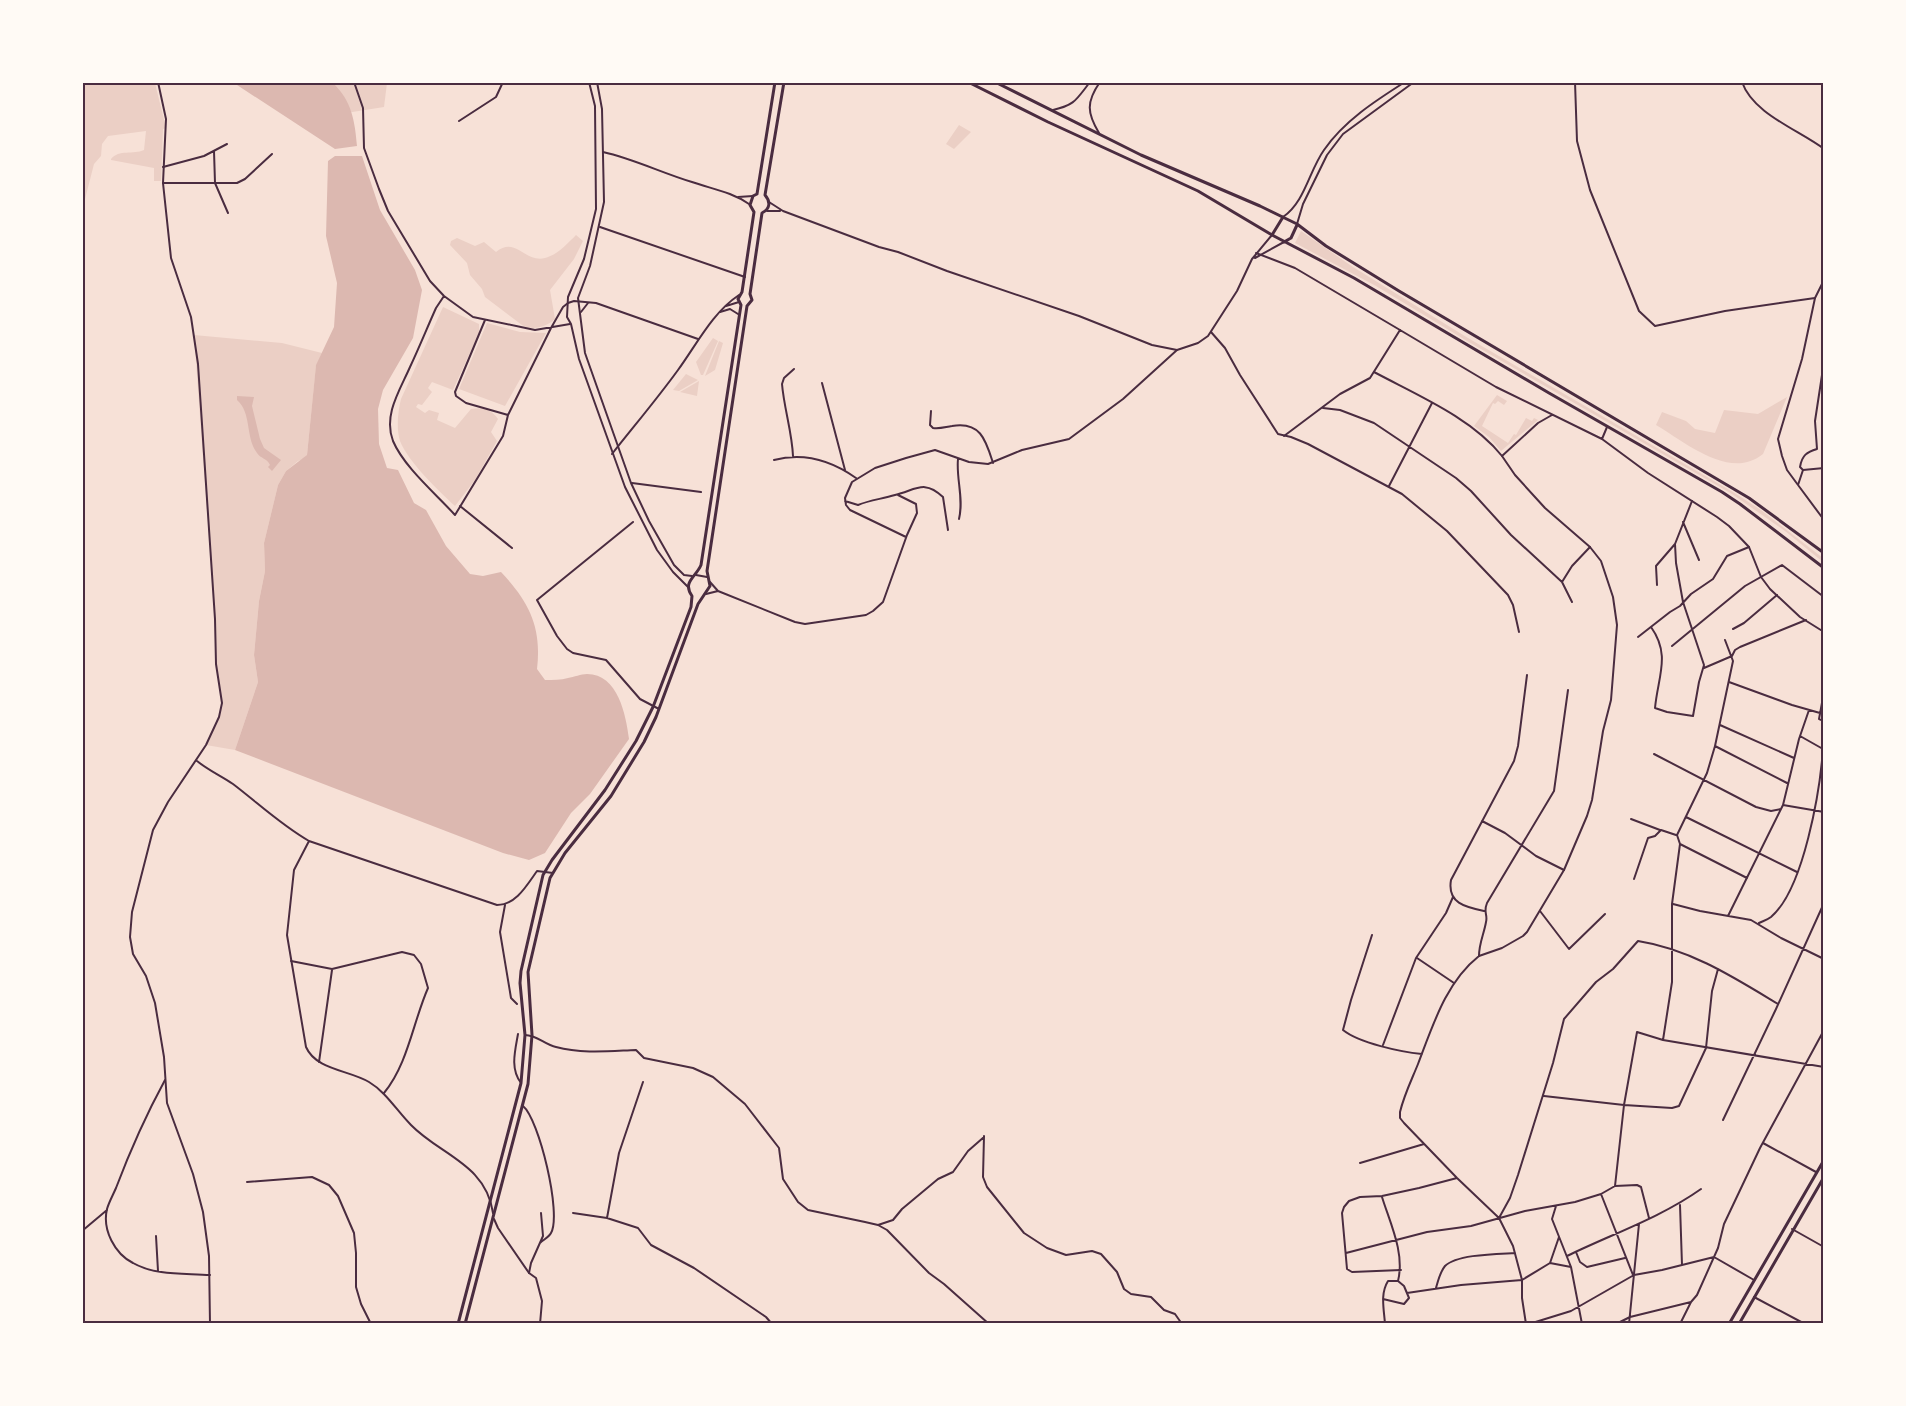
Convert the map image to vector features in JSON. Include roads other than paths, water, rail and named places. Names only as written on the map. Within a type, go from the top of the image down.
[{"type":"main road","points":[[458,1323],[521,1083],[525,1035],[521,971],[545,871],[621,767],[653,707],[691,607],[692,596],[688,586],[701,565],[754,212],[750,205],[755,195],[776,82]]},
{"type":"main road","points":[[465,1323],[529,1076],[532,1035],[528,972],[547,889],[553,873],[625,774],[644,742],[659,709],[701,598],[706,594],[710,582],[707,577],[747,306],[752,300],[750,294],[762,213],[767,211],[769,202],[765,195],[784,82]]},
{"type":"main road","points":[[968,82],[1048,122],[1198,191],[1284,242],[1354,278],[1740,504],[1824,568]]},
{"type":"main road","points":[[995,82],[1141,155],[1297,225],[1326,246],[1399,291],[1749,498],[1824,553]]},
{"type":"main road","points":[[1272,235],[1283,218]]},
{"type":"main road","points":[[1284,242],[1294,234],[1297,225]]},
{"type":"main road","points":[[1729,1323],[1824,1160]]},
{"type":"main road","points":[[1739,1323],[1824,1177]]},
{"type":"street","points":[[159,82],[166,119],[163,183],[171,258],[189,306],[195,335],[215,609],[216,664],[222,698],[219,717],[197,761],[168,802],[153,830],[130,921],[130,937],[133,954],[146,976],[156,1003],[169,1109],[193,1174],[203,1212],[210,1275],[210,1323]]},
{"type":"street","points":[[354,82],[363,108],[364,148],[386,206],[430,281],[444,296],[467,314],[526,329],[576,325],[580,321]]},
{"type":"street","points":[[459,121],[496,97],[503,82]]},
{"type":"street","points":[[589,82],[595,106],[596,209],[584,259],[568,303],[567,316],[579,359],[625,487],[657,550],[688,586]]},
{"type":"street","points":[[581,312],[579,294],[590,266],[604,202],[602,109],[597,82]]},
{"type":"street","points":[[1050,110],[1069,106],[1090,82]]},
{"type":"street","points":[[1100,82],[1089,107],[1090,118],[1100,135]]},
{"type":"street","points":[[1283,218],[1294,209],[1322,153],[1338,131],[1405,82]]},
{"type":"street","points":[[1297,225],[1303,204],[1323,164],[1343,134],[1414,82]]},
{"type":"street","points":[[1575,82],[1576,141],[1590,190],[1639,311],[1655,326],[1725,311],[1815,298]]},
{"type":"street","points":[[1742,82],[1744,89],[1763,109],[1824,149]]},
{"type":"street","points":[[163,167],[204,156],[227,144]]},
{"type":"street","points":[[214,151],[215,183],[228,213]]},
{"type":"street","points":[[603,152],[628,158],[690,182],[738,197],[750,205]]},
{"type":"street","points":[[163,183],[233,184],[242,181],[273,154]]},
{"type":"street","points":[[738,197],[765,195]]},
{"type":"street","points":[[769,202],[783,212],[879,247],[1079,316],[1152,345],[1177,350]]},
{"type":"street","points":[[767,211],[783,212]]},
{"type":"street","points":[[754,212],[762,213]]},
{"type":"street","points":[[600,227],[745,277]]},
{"type":"street","points":[[906,537],[854,513],[846,505],[848,487],[856,478],[875,468],[928,451],[940,451],[957,459],[982,465],[993,463],[1022,450],[1069,439],[1123,399],[1177,350],[1198,343],[1211,332],[1237,291],[1252,259],[1272,235]]},
{"type":"street","points":[[1252,259],[1284,242]]},
{"type":"street","points":[[1256,253],[1295,268],[1496,387],[1602,439],[1729,526],[1749,547],[1761,577],[1770,589],[1792,610],[1824,632]]},
{"type":"street","points":[[1824,280],[1815,298],[1802,359],[1778,439],[1787,470],[1824,520]]},
{"type":"street","points":[[1819,290],[1824,290]]},
{"type":"street","points":[[612,454],[723,308],[741,294],[750,294]]},
{"type":"street","points":[[444,296],[436,308],[395,398],[391,428],[394,443],[416,474],[455,514],[503,436],[508,415],[551,328],[563,307],[568,303],[590,302],[698,339]]},
{"type":"street","points":[[590,302],[585,304],[580,321],[585,353],[631,483],[674,565],[684,575],[707,577]]},
{"type":"street","points":[[723,308],[740,304],[747,306]]},
{"type":"street","points":[[720,312],[730,309],[739,315]]},
{"type":"street","points":[[485,320],[455,392],[456,396],[466,403],[508,415]]},
{"type":"street","points":[[1284,436],[1340,394],[1370,378],[1400,330]]},
{"type":"street","points":[[1211,332],[1225,348],[1276,432],[1308,444],[1402,494],[1447,531],[1505,592],[1513,605],[1519,632]]},
{"type":"street","points":[[1817,448],[1815,421],[1824,362]]},
{"type":"street","points":[[793,456],[793,442],[787,422],[782,384],[784,378],[794,369]]},
{"type":"street","points":[[1374,372],[1432,403],[1481,434],[1545,508],[1590,547],[1601,561],[1613,597],[1617,618],[1611,700],[1603,731],[1590,807],[1564,870],[1523,936],[1502,948],[1479,956],[1454,983],[1422,1054],[1402,1104],[1400,1118],[1499,1218],[1515,1253],[1522,1281],[1522,1298],[1527,1323],[1564,1314],[1580,1307],[1634,1275],[1714,1257],[1754,1280]]},
{"type":"street","points":[[822,383],[845,470]]},
{"type":"street","points":[[1388,487],[1432,403]]},
{"type":"street","points":[[1323,408],[1340,410],[1374,423],[1465,486],[1511,535],[1562,582],[1572,602]]},
{"type":"street","points":[[931,411],[931,427],[939,429],[963,425],[979,432],[985,438],[993,463]]},
{"type":"street","points":[[1502,456],[1538,423],[1552,415]]},
{"type":"street","points":[[1602,439],[1607,427]]},
{"type":"street","points":[[1798,485],[1803,470],[1800,467],[1801,458],[1807,452],[1824,448]]},
{"type":"street","points":[[774,460],[793,456],[827,462],[856,478]]},
{"type":"street","points":[[957,459],[959,519]]},
{"type":"street","points":[[1803,470],[1824,468]]},
{"type":"street","points":[[631,483],[701,492]]},
{"type":"street","points":[[845,500],[858,505],[872,499],[898,495],[904,491],[924,486],[943,498],[948,530]]},
{"type":"street","points":[[710,582],[718,591],[795,622],[805,624],[866,615],[883,602],[917,513],[916,504],[898,495]]},
{"type":"street","points":[[1657,585],[1656,566],[1675,544],[1692,501]]},
{"type":"street","points":[[460,506],[512,548]]},
{"type":"street","points":[[633,522],[537,600],[567,649],[573,653],[606,660],[640,699],[659,709]]},
{"type":"street","points":[[1683,522],[1699,560]]},
{"type":"street","points":[[1651,627],[1661,642],[1663,659],[1655,708],[1691,717],[1695,715],[1704,664],[1683,602],[1675,544]]},
{"type":"street","points":[[1562,582],[1572,566],[1590,547]]},
{"type":"street","points":[[1638,637],[1713,579],[1727,556],[1749,547]]},
{"type":"street","points":[[1672,646],[1745,586],[1782,565],[1824,597]]},
{"type":"street","points":[[706,594],[718,591]]},
{"type":"street","points":[[1733,629],[1744,623],[1777,595]]},
{"type":"street","points":[[692,596],[701,598]]},
{"type":"street","points":[[1703,669],[1732,656],[1740,647],[1806,620]]},
{"type":"street","points":[[1663,1040],[1672,982],[1672,904],[1680,844],[1677,835],[1704,780],[1715,746],[1733,662],[1725,640]]},
{"type":"street","points":[[1484,911],[1462,906],[1453,897],[1450,885],[1454,873],[1516,754],[1527,675]]},
{"type":"street","points":[[1729,682],[1809,710],[1821,712]]},
{"type":"street","points":[[1479,956],[1479,943],[1487,920],[1484,911],[1507,867],[1554,791],[1568,690]]},
{"type":"street","points":[[1824,692],[1819,719],[1824,721]]},
{"type":"street","points":[[1728,916],[1783,805],[1786,783],[1809,710]]},
{"type":"street","points":[[1720,725],[1794,758]]},
{"type":"street","points":[[1758,923],[1773,915],[1797,872],[1815,811],[1823,749],[1800,736]]},
{"type":"street","points":[[1715,746],[1786,783]]},
{"type":"street","points":[[1654,754],[1756,807],[1771,811],[1780,809]]},
{"type":"street","points":[[197,761],[229,782],[296,834],[309,841],[497,905],[505,905],[521,893],[537,871],[553,873]]},
{"type":"street","points":[[1783,805],[1824,812]]},
{"type":"street","points":[[1686,816],[1797,872]]},
{"type":"street","points":[[1631,819],[1677,835]]},
{"type":"street","points":[[1482,821],[1564,870]]},
{"type":"street","points":[[1634,879],[1648,838],[1658,834],[1661,830]]},
{"type":"street","points":[[309,841],[296,865],[287,935],[306,1047],[310,1055],[319,1062],[368,1082],[384,1094],[412,1126],[469,1167],[491,1199],[493,1218],[498,1228],[529,1273],[536,1278],[542,1301],[540,1323]]},
{"type":"street","points":[[1680,844],[1747,878]]},
{"type":"street","points":[[1383,1046],[1416,958],[1446,914],[1453,897]]},
{"type":"street","points":[[1723,1120],[1824,903]]},
{"type":"street","points":[[1672,904],[1758,923],[1772,933],[1824,959]]},
{"type":"street","points":[[505,905],[500,932],[511,998],[517,1004]]},
{"type":"street","points":[[1540,911],[1569,949],[1605,914]]},
{"type":"street","points":[[1372,934],[1343,1030],[1352,1036],[1398,1051],[1422,1054]]},
{"type":"street","points":[[1499,1218],[1514,1188],[1544,1096],[1564,1019],[1638,941],[1700,960],[1778,1004]]},
{"type":"street","points":[[291,961],[332,969],[402,952],[414,955],[421,964],[428,988],[419,1009],[409,1045],[391,1085],[384,1094]]},
{"type":"street","points":[[1416,958],[1454,983]]},
{"type":"street","points":[[319,1062],[332,969]]},
{"type":"street","points":[[1544,1096],[1624,1105],[1672,1108],[1679,1106],[1706,1048],[1712,991],[1718,969]]},
{"type":"street","points":[[1680,1323],[1690,1302],[1697,1294],[1714,1257],[1724,1224],[1763,1143],[1824,1030]]},
{"type":"street","points":[[1615,1186],[1624,1105],[1637,1032],[1663,1040],[1824,1067]]},
{"type":"street","points":[[518,1034],[514,1058],[515,1072],[521,1083]]},
{"type":"street","points":[[525,1035],[532,1035],[554,1047],[589,1052],[636,1050],[645,1058],[693,1068],[713,1077],[745,1104],[778,1148],[783,1179],[798,1202],[808,1210],[878,1225],[887,1230],[929,1273],[989,1323]]},
{"type":"street","points":[[165,1080],[130,1148],[107,1210],[110,1237],[118,1251],[131,1262],[158,1271],[210,1275]]},
{"type":"street","points":[[607,1218],[618,1153],[643,1082]]},
{"type":"street","points":[[523,1106],[528,1110],[539,1138],[553,1193],[555,1217],[551,1233],[540,1243]]},
{"type":"street","points":[[878,1225],[893,1220],[902,1209],[938,1179],[953,1172],[968,1151],[984,1136],[983,1177],[987,1187],[1024,1233],[1047,1248],[1066,1255],[1092,1251],[1101,1254],[1117,1272],[1124,1289],[1131,1294],[1151,1297],[1164,1311],[1175,1314],[1182,1323]]},
{"type":"street","points":[[1763,1143],[1816,1172]]},
{"type":"street","points":[[1360,1163],[1424,1144]]},
{"type":"street","points":[[247,1182],[312,1177],[329,1185],[338,1196],[354,1233],[356,1287],[361,1304],[371,1323]]},
{"type":"street","points":[[1401,1270],[1352,1272],[1346,1267],[1344,1207],[1348,1201],[1360,1197],[1382,1196],[1457,1178]]},
{"type":"street","points":[[1346,1253],[1396,1242],[1427,1232],[1452,1229],[1575,1202],[1601,1194],[1615,1186],[1637,1185],[1641,1187],[1649,1218]]},
{"type":"street","points":[[1568,1256],[1680,1204],[1701,1189]]},
{"type":"street","points":[[1601,1194],[1625,1258],[1634,1275]]},
{"type":"street","points":[[1382,1196],[1396,1242],[1401,1270],[1398,1281]]},
{"type":"street","points":[[1680,1204],[1682,1265]]},
{"type":"street","points":[[1557,1205],[1552,1219],[1568,1256],[1582,1323]]},
{"type":"street","points":[[82,1231],[107,1210]]},
{"type":"street","points":[[529,1273],[544,1230],[541,1213]]},
{"type":"street","points":[[573,1213],[607,1218],[638,1228],[651,1245],[694,1268],[772,1323]]},
{"type":"street","points":[[1629,1323],[1640,1224]]},
{"type":"street","points":[[1792,1229],[1824,1247]]},
{"type":"street","points":[[1407,1293],[1509,1280],[1522,1281],[1550,1263],[1560,1235]]},
{"type":"street","points":[[156,1236],[158,1271]]},
{"type":"street","points":[[1576,1252],[1580,1262],[1587,1267],[1625,1258]]},
{"type":"street","points":[[1436,1288],[1440,1275],[1451,1263],[1472,1257],[1515,1253]]},
{"type":"street","points":[[1550,1263],[1571,1267]]},
{"type":"street","points":[[1385,1323],[1383,1291],[1388,1281],[1398,1281]]},
{"type":"street","points":[[1383,1299],[1404,1304],[1408,1301],[1407,1293],[1398,1281]]},
{"type":"street","points":[[1754,1296],[1805,1323]]},
{"type":"street","points":[[1616,1323],[1630,1317],[1690,1302]]}]
